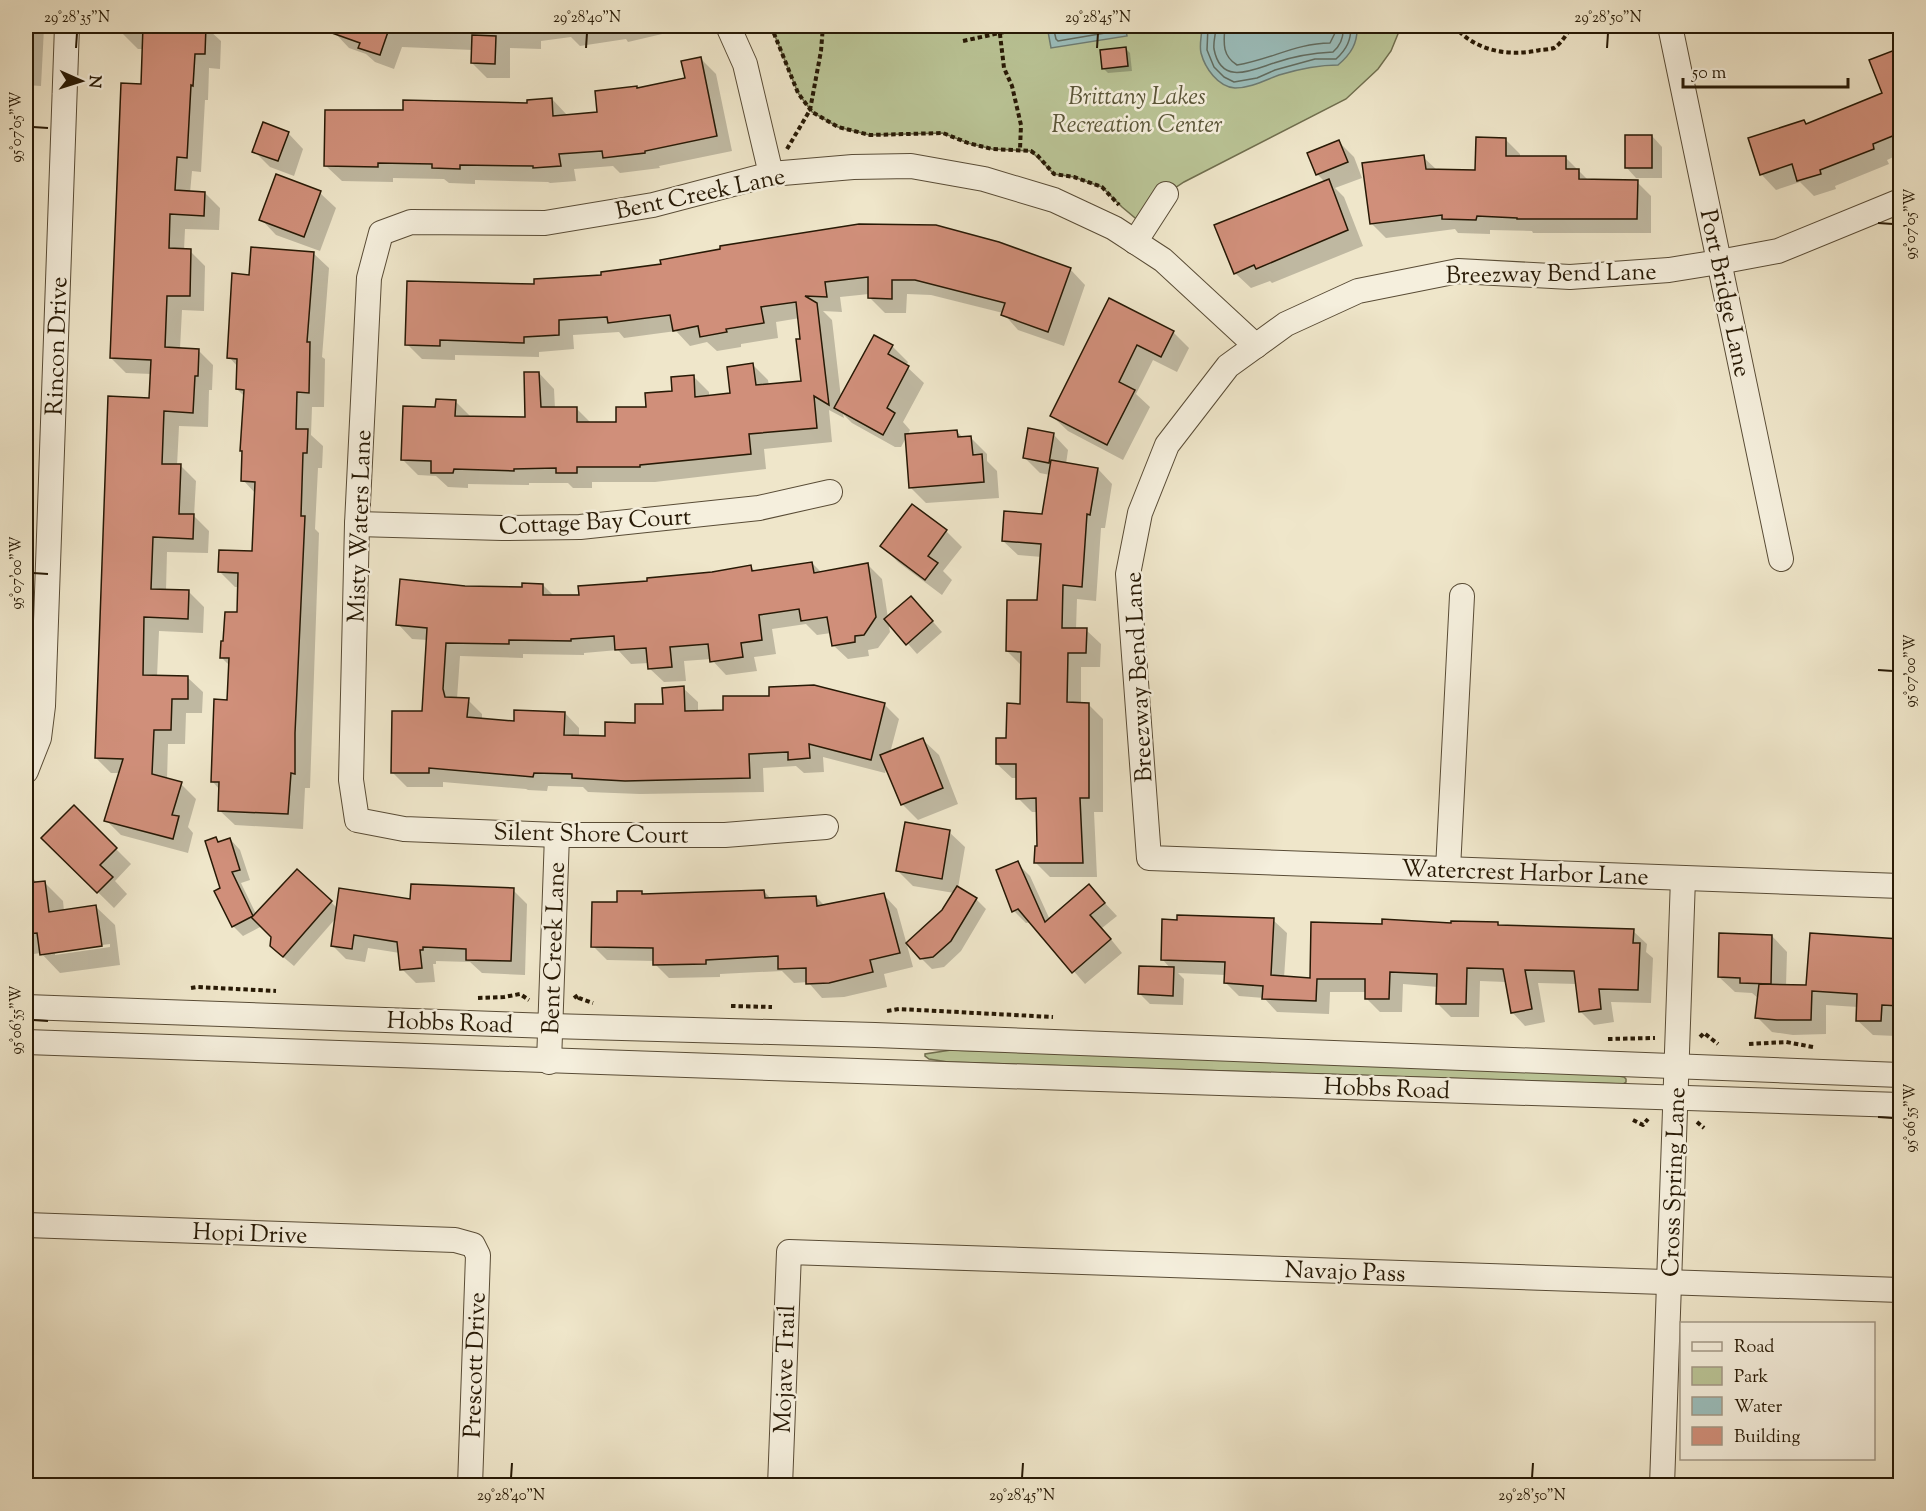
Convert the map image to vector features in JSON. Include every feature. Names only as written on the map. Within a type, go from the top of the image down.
[{"type":"street","name":"Rincon Drive","points":[[26,771],[39,738],[43,706],[67,26]]},
{"type":"street","points":[[728,26],[745,64],[771,174]]},
{"type":"street","name":"Port Bridge Lane","points":[[1670,26],[1781,560]]},
{"type":"street","name":"Bent Creek Lane","points":[[381,233],[411,222],[545,223],[653,206],[771,174],[853,167],[911,166],[984,179],[1054,200],[1114,228],[1163,260],[1256,346]]},
{"type":"street","points":[[1135,242],[1166,194]]},
{"type":"street","name":"Breezway Bend Lane","points":[[1149,858],[1128,574],[1140,513],[1167,445],[1228,366],[1286,324],[1358,291],[1458,272],[1570,277],[1669,270],[1719,262],[1778,251],[1900,201]]},
{"type":"street","name":"Misty Waters Lane","points":[[357,820],[351,780],[357,524],[369,278],[381,233]]},
{"type":"street","name":"Cottage Bay Court","points":[[357,524],[502,528],[580,527],[759,508],[830,492]]},
{"type":"street","points":[[1448,869],[1462,596]]},
{"type":"street","name":"Silent Shore Court","points":[[357,820],[404,829],[557,835],[724,835],[826,827]]},
{"type":"street","name":"Bent Creek Lane","points":[[549,1062],[557,835]]},
{"type":"street","name":"Watercrest Harbor Lane","points":[[1149,858],[1900,886]]},
{"type":"street","name":"Cross Spring Lane","points":[[1662,1485],[1683,878]]},
{"type":"street","name":"Hobbs Road","points":[[26,1007],[875,1035],[1900,1075]]},
{"type":"street","points":[[874,1071],[875,1035]]},
{"type":"street","name":"Hobbs Road","points":[[26,1042],[549,1062],[1900,1105]]},
{"type":"street","name":"Hopi Drive","points":[[26,1225],[455,1240],[473,1245]]},
{"type":"street","name":"Prescott Drive","points":[[470,1485],[478,1255],[473,1245]]},
{"type":"street","name":"Navajo Pass","points":[[789,1252],[1900,1290]]},
{"type":"street","name":"Mojave Trail","points":[[780,1485],[789,1252]]},
{"type":"path","points":[[771,174],[810,110],[824,26]]},
{"type":"path","points":[[999,26],[1004,68],[1012,86],[1021,125],[1020,149]]},
{"type":"path","points":[[1454,26],[1461,34],[1479,46],[1507,53],[1530,53],[1554,48],[1572,26]]},
{"type":"path","points":[[963,41],[1018,29]]},
{"type":"path","points":[[1697,1039],[1704,1033],[1719,1045]]},
{"type":"path","points":[[1742,1044],[1786,1042],[1818,1047]]},
{"type":"path","points":[[1643,1125],[1649,1119]]},
{"type":"green space","name":"Brittany Lakes Recreation Center","points":[[771,26],[1399,26],[1400,29],[1391,51],[1378,69],[1346,99],[1184,182],[1166,194],[1146,227],[1102,187],[1074,177],[1054,174],[1031,151],[992,149],[943,133],[870,135],[838,127],[812,112],[798,93]]},
{"type":"green space","points":[[951,1050],[1597,1072],[1624,1077],[1626,1082],[1623,1084],[948,1062],[929,1059],[925,1056],[925,1054]]},
{"type":"water","points":[[1047,26],[1125,26],[1127,36],[1051,48]]},
{"type":"water","points":[[1202,26],[1357,26],[1357,32],[1353,48],[1338,65],[1301,69],[1252,85],[1235,88],[1223,84],[1213,76],[1206,65],[1200,50]]},
{"type":"building","points":[[143,26],[206,26],[205,54],[195,54],[187,158],[177,157],[175,190],[205,192],[204,216],[170,214],[169,248],[191,249],[190,296],[167,296],[165,347],[199,349],[198,376],[195,376],[193,413],[164,411],[162,464],[181,464],[179,514],[194,514],[193,539],[153,537],[151,589],[189,590],[188,619],[144,617],[143,675],[188,676],[188,699],[172,699],[171,730],[154,730],[152,774],[182,782],[172,815],[179,816],[173,839],[104,821],[123,759],[95,758],[108,396],[149,398],[151,360],[110,358],[121,83],[141,84]]},
{"type":"building","points":[[319,26],[390,26],[380,55],[358,48],[360,43],[318,28]]},
{"type":"building","points":[[472,35],[496,36],[495,64],[471,63]]},
{"type":"building","points":[[1126,47],[1128,66],[1102,69],[1100,50]]},
{"type":"building","points":[[1900,48],[1900,133],[1873,144],[1874,149],[1820,170],[1821,174],[1797,181],[1792,164],[1760,175],[1748,138],[1804,120],[1806,124],[1882,93],[1869,60]]},
{"type":"building","points":[[701,57],[717,136],[645,151],[645,153],[603,158],[602,151],[559,154],[561,166],[533,168],[533,166],[460,165],[460,169],[432,168],[432,164],[378,163],[378,167],[324,166],[325,110],[403,110],[403,100],[527,103],[527,100],[552,98],[553,116],[597,112],[595,91],[637,86],[637,88],[685,78],[681,61]]},
{"type":"building","points":[[263,122],[289,132],[278,161],[252,152]]},
{"type":"building","points":[[1625,135],[1652,135],[1652,168],[1625,168]]},
{"type":"building","points":[[1476,137],[1506,138],[1506,156],[1566,156],[1566,169],[1579,169],[1579,179],[1638,180],[1637,219],[1517,219],[1477,216],[1476,220],[1442,219],[1442,215],[1370,224],[1362,163],[1424,155],[1426,169],[1475,170]]},
{"type":"building","points":[[1339,140],[1348,162],[1316,175],[1307,153]]},
{"type":"building","points":[[276,174],[321,191],[304,237],[259,220]]},
{"type":"building","points":[[1329,179],[1348,230],[1256,269],[1254,265],[1234,274],[1214,225]]},
{"type":"building","points":[[859,224],[936,225],[999,242],[1071,268],[1048,332],[1001,315],[1005,303],[915,280],[892,280],[892,299],[868,298],[868,277],[825,282],[827,297],[805,296],[817,303],[829,405],[814,396],[817,428],[749,434],[751,454],[640,465],[640,467],[577,467],[577,473],[556,473],[556,468],[514,469],[514,471],[454,469],[453,473],[431,473],[431,461],[401,460],[403,406],[435,407],[436,399],[456,400],[455,416],[525,417],[524,372],[539,372],[541,407],[577,407],[577,422],[616,422],[616,407],[646,407],[645,393],[672,391],[671,377],[694,375],[695,397],[730,393],[727,367],[753,363],[756,385],[801,381],[796,339],[800,339],[796,302],[761,307],[764,323],[726,329],[727,332],[700,337],[698,326],[673,331],[670,315],[608,323],[607,317],[559,320],[559,335],[524,337],[524,343],[440,340],[440,346],[405,345],[407,281],[534,284],[534,279],[601,275],[601,272],[661,264],[660,260],[720,249],[720,246]]},
{"type":"building","points":[[251,247],[314,252],[307,342],[310,342],[309,393],[297,392],[296,429],[308,429],[307,453],[303,453],[301,516],[305,516],[295,774],[291,773],[288,814],[218,811],[219,782],[211,782],[214,699],[227,700],[229,658],[220,658],[225,612],[237,612],[238,573],[218,572],[219,550],[252,551],[255,482],[241,481],[242,451],[240,451],[244,390],[236,389],[237,359],[227,358],[232,273],[249,275]]},
{"type":"building","points":[[1109,298],[1174,331],[1161,357],[1137,345],[1119,382],[1135,390],[1107,445],[1050,416]]},
{"type":"building","points":[[874,335],[893,345],[888,354],[909,366],[887,408],[895,413],[883,435],[834,408]]},
{"type":"building","points":[[1028,428],[1054,433],[1049,463],[1023,458]]},
{"type":"building","points":[[957,430],[958,437],[971,436],[973,455],[982,454],[984,482],[909,488],[905,434]]},
{"type":"building","points":[[1051,460],[1098,468],[1090,515],[1087,514],[1082,587],[1063,585],[1062,628],[1087,628],[1086,653],[1068,653],[1067,702],[1089,703],[1089,798],[1080,798],[1083,863],[1034,863],[1035,846],[1037,846],[1036,798],[1016,799],[1016,764],[996,764],[996,738],[1006,738],[1007,703],[1020,704],[1021,652],[1006,651],[1007,600],[1037,600],[1041,544],[1002,541],[1004,511],[1042,514]]},
{"type":"building","points":[[912,504],[947,530],[928,556],[938,563],[925,580],[880,546]]},
{"type":"building","points":[[812,562],[814,573],[868,563],[876,617],[864,635],[855,636],[855,642],[832,646],[827,617],[801,621],[799,609],[759,615],[762,640],[741,643],[743,657],[710,662],[708,644],[670,647],[672,667],[648,669],[646,648],[615,650],[614,636],[571,639],[571,641],[509,640],[509,644],[446,643],[443,689],[445,697],[469,698],[467,717],[514,721],[514,710],[565,712],[564,735],[605,736],[605,722],[635,723],[635,704],[663,704],[662,688],[684,686],[685,711],[723,710],[723,696],[769,696],[769,687],[814,685],[885,703],[871,760],[809,744],[810,758],[788,760],[788,752],[749,754],[750,778],[625,781],[572,778],[572,774],[534,773],[533,777],[429,768],[429,773],[391,773],[392,711],[422,711],[427,628],[396,625],[400,579],[465,586],[522,587],[522,583],[543,584],[543,595],[579,595],[578,586],[647,581],[647,578],[712,572],[751,565],[752,571]]},
{"type":"building","points":[[911,596],[933,621],[906,645],[884,619]]},
{"type":"building","points":[[923,738],[943,788],[901,805],[880,755]]},
{"type":"building","points":[[74,805],[117,848],[100,865],[113,877],[97,893],[41,838]]},
{"type":"building","points":[[905,822],[950,830],[942,879],[896,871]]},
{"type":"building","points":[[216,837],[218,842],[230,838],[240,870],[232,872],[253,916],[297,869],[332,901],[283,957],[270,946],[271,937],[251,917],[232,927],[214,891],[220,888],[205,841]]},
{"type":"building","points":[[1018,861],[1045,922],[1089,884],[1105,903],[1090,915],[1111,939],[1072,973],[1018,909],[1012,912],[996,870]]},
{"type":"building","points":[[45,881],[49,912],[96,905],[102,946],[40,955],[37,933],[26,934],[26,883]]},
{"type":"building","points":[[411,884],[514,888],[511,961],[466,960],[466,949],[423,947],[423,950],[420,950],[422,968],[400,970],[397,942],[354,935],[352,949],[331,946],[339,888],[410,899]]},
{"type":"building","points":[[957,886],[977,898],[951,941],[933,957],[920,959],[906,943],[942,910]]},
{"type":"building","points":[[764,890],[765,898],[816,896],[817,906],[884,893],[900,953],[870,960],[873,972],[829,983],[806,984],[806,968],[778,969],[778,956],[706,960],[706,964],[653,965],[653,948],[591,947],[592,902],[617,902],[617,891],[642,891],[642,894]]},
{"type":"building","points":[[1177,915],[1274,918],[1271,975],[1310,978],[1311,922],[1382,924],[1382,919],[1634,929],[1633,943],[1640,943],[1638,990],[1599,989],[1601,1009],[1579,1012],[1574,971],[1525,970],[1532,1009],[1511,1013],[1503,969],[1467,968],[1466,1004],[1436,1004],[1437,974],[1390,972],[1389,999],[1365,999],[1365,979],[1317,979],[1316,1001],[1262,999],[1263,986],[1224,983],[1225,962],[1161,960],[1162,919],[1177,920]]},
{"type":"building","points":[[1719,933],[1772,935],[1771,984],[1740,983],[1740,978],[1718,977]]},
{"type":"building","points":[[1810,933],[1900,939],[1900,1006],[1882,1005],[1881,1021],[1856,1021],[1857,994],[1812,991],[1811,1020],[1755,1018],[1759,984],[1806,985]]},
{"type":"building","points":[[1139,966],[1174,967],[1173,996],[1138,994]]}]
